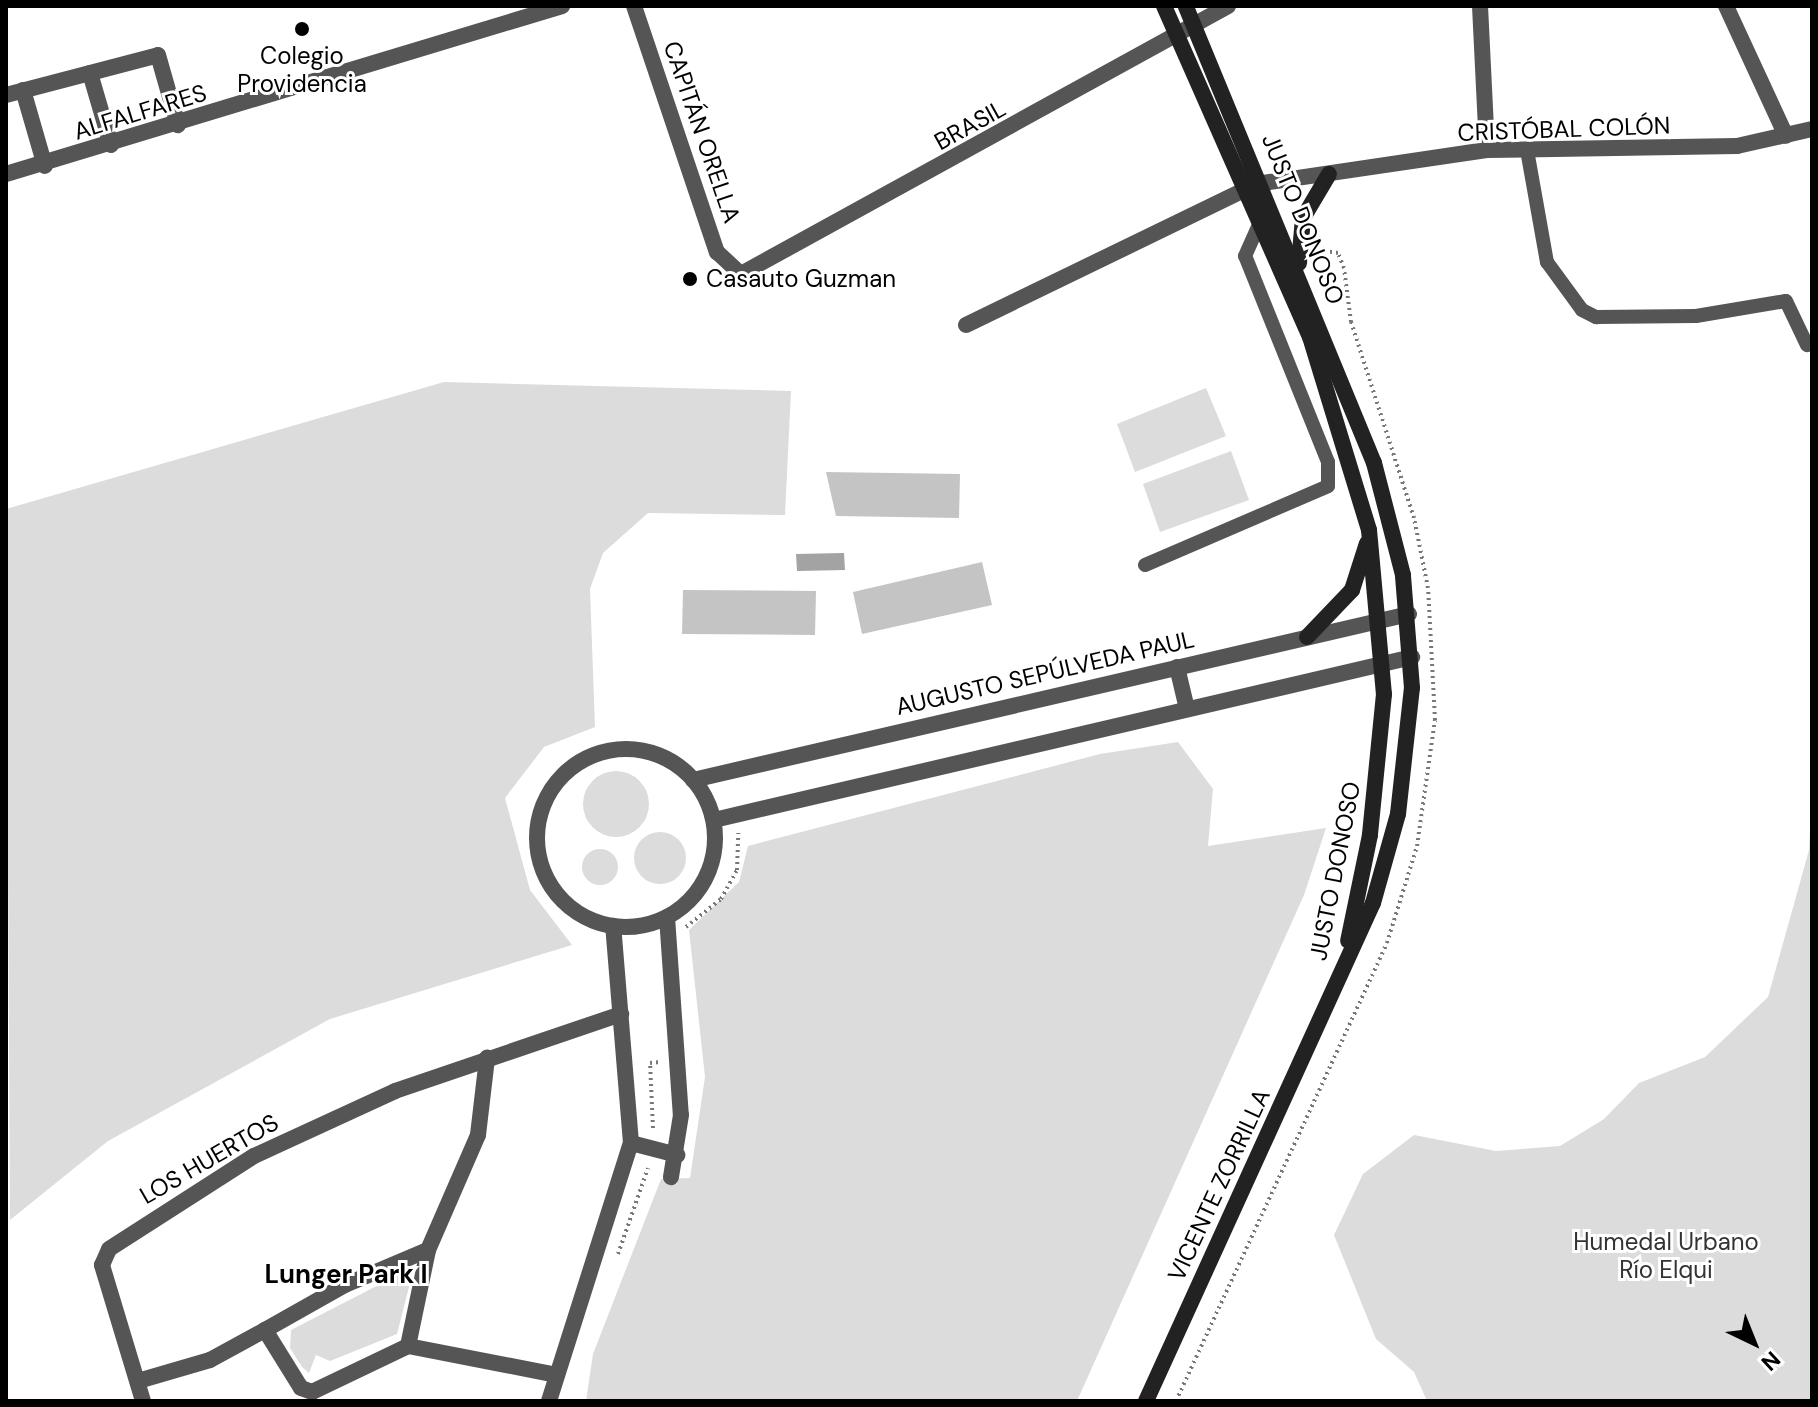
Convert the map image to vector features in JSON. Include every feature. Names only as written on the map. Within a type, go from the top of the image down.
[{"type":"main road","name":"JUSTO DONOSO","points":[[1164,6],[1176,40],[1261,220],[1336,410],[1369,530],[1381,620],[1383,663],[1370,835],[1335,989]]},
{"type":"main road","name":"JUSTO DONOSO","points":[[1186,6],[1263,183],[1386,500],[1409,614],[1412,675],[1398,814],[1373,903],[1335,989]]},
{"type":"main road","points":[[1305,287],[1300,233],[1329,174]]},
{"type":"main road","points":[[1307,637],[1352,590],[1369,530]]},
{"type":"main road","name":"VICENTE ZORRILLA","points":[[1146,1401],[1335,989]]},
{"type":"street","name":"ALFALFARES","points":[[6,174],[45,166],[562,6]]},
{"type":"street","name":"CAPITÁN ORELLA","points":[[634,6],[717,252],[731,270]]},
{"type":"street","name":"BRASIL","points":[[731,270],[750,273],[1176,40],[1228,6]]},
{"type":"street","points":[[1480,6],[1487,150]]},
{"type":"street","points":[[1726,6],[1786,136]]},
{"type":"street","points":[[6,95],[158,55],[178,125]]},
{"type":"street","points":[[90,73],[111,145]]},
{"type":"street","points":[[23,90],[45,166]]},
{"type":"street","name":"CRISTÓBAL COLÓN","points":[[966,325],[1245,185],[1487,150],[1671,150],[1786,136],[1812,129]]},
{"type":"street","name":"AUGUSTO SEPÚLVEDA PAUL","points":[[693,780],[1409,614]]},
{"type":"street","points":[[714,820],[1412,657]]},
{"type":"street","points":[[1177,667],[1187,709]]},
{"type":"street","points":[[625,748],[655,753],[693,780],[714,820],[706,877],[667,917],[613,926],[564,902],[547,880],[535,823],[548,794],[595,754],[625,748]]},
{"type":"street","points":[[667,917],[679,1060],[677,1155],[671,1177]]},
{"type":"street","points":[[549,1401],[552,1374],[631,1143],[613,926]]},
{"type":"street","name":"LOS HUERTOS","points":[[143,1401],[102,1265],[109,1249],[254,1156],[487,1058],[621,1014]]},
{"type":"street","points":[[408,1346],[428,1250],[478,1135],[487,1058]]},
{"type":"street","points":[[631,1143],[677,1155]]},
{"type":"street","points":[[138,1381],[210,1360],[345,1285],[428,1250]]},
{"type":"street","points":[[265,1330],[301,1388],[310,1397],[408,1346],[552,1374]]},
{"type":"lane","points":[[1527,150],[1547,262],[1582,310],[1596,317],[1696,316],[1786,301],[1807,345]]},
{"type":"lane","points":[[1145,565],[1328,486],[1328,462],[1245,256],[1261,220]]},
{"type":"path","points":[[1412,675],[1434,672]]},
{"type":"path","points":[[683,944],[682,929],[721,899],[737,870],[738,833],[753,829]]},
{"type":"path","points":[[616,1259],[654,1149],[650,1063],[679,1060]]},
{"type":"green space","points":[[444,382],[791,391],[785,515],[648,513],[603,553],[590,589],[595,727],[544,747],[505,798],[530,890],[572,945],[330,1019],[108,1141],[10,1220],[6,509]]},
{"type":"green space","points":[[1206,388],[1226,436],[1135,472],[1117,424]]},
{"type":"green space","points":[[1231,451],[1249,500],[1160,532],[1143,484]]},
{"type":"green space","points":[[1178,742],[1213,789],[1208,846],[1326,828],[1304,895],[1077,1401],[586,1401],[593,1354],[661,1179],[690,1178],[705,1077],[689,930],[739,882],[748,846],[1100,754]]},
{"type":"green space","points":[[616,771],[639,781],[649,804],[639,827],[616,837],[593,827],[583,804],[593,781]]},
{"type":"green space","name":"Humedal Urbano Río Elqui","points":[[1812,785],[1812,1401],[1427,1401],[1414,1372],[1376,1339],[1334,1235],[1363,1174],[1414,1135],[1496,1151],[1560,1146],[1604,1119],[1639,1083],[1705,1057],[1768,997],[1809,850]]},
{"type":"green space","points":[[660,832],[679,839],[686,858],[679,877],[660,884],[641,877],[634,858],[641,839]]},
{"type":"green space","points":[[600,849],[613,854],[618,867],[613,880],[600,885],[587,880],[582,867],[587,854]]},
{"type":"green space","points":[[398,1275],[411,1279],[397,1334],[330,1361],[316,1355],[309,1373],[302,1367],[290,1348],[291,1330]]},
{"type":"shaded area","points":[[844,553],[845,570],[797,571],[796,554]]},
{"type":"building","points":[[826,472],[960,474],[959,518],[836,516]]},
{"type":"building","points":[[982,562],[992,605],[862,634],[853,592]]},
{"type":"building","points":[[683,590],[816,591],[815,635],[682,634]]},
{"type":"place","name":"Colegio Providencia","points":[[302,29]]},
{"type":"place","name":"Casauto Guzman","points":[[690,279]]},
{"type":"district","name":"Lunger Park I","points":[[346,1275]]}]
